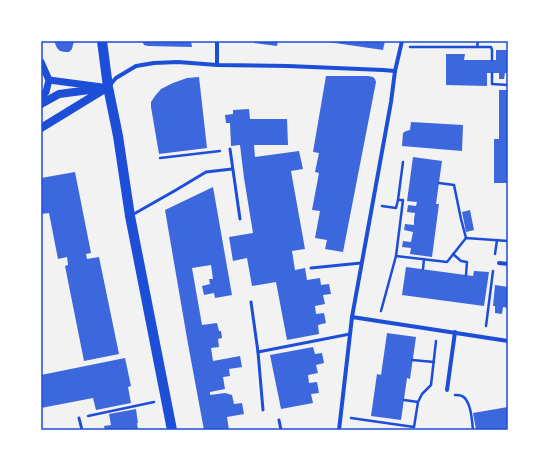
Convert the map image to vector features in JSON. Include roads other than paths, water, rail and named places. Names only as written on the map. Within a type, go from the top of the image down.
[{"type":"main road","points":[[102,41],[108,88],[118,136],[130,216],[172,430]]},
{"type":"main road","points":[[41,104],[59,94],[108,88]]},
{"type":"main road","points":[[41,128],[108,88]]},
{"type":"street","points":[[216,41],[217,65]]},
{"type":"street","points":[[339,430],[352,317],[391,102],[395,71],[402,41]]},
{"type":"street","points":[[50,80],[108,88],[116,78],[136,66],[154,63],[178,62],[217,65],[288,66],[395,71]]},
{"type":"street","points":[[41,64],[50,80],[46,92],[41,98]]},
{"type":"street","points":[[499,263],[508,264]]},
{"type":"street","points":[[352,317],[508,340]]},
{"type":"street","points":[[447,390],[455,332]]},
{"type":"lane","points":[[230,150],[240,219]]},
{"type":"lane","points":[[130,216],[206,172],[232,169]]},
{"type":"lane","points":[[311,268],[361,263]]},
{"type":"lane","points":[[251,302],[258,352],[263,410]]},
{"type":"lane","points":[[258,352],[350,334]]},
{"type":"lane","points":[[79,418],[82,430]]},
{"type":"lane","points":[[279,420],[281,430]]}]
